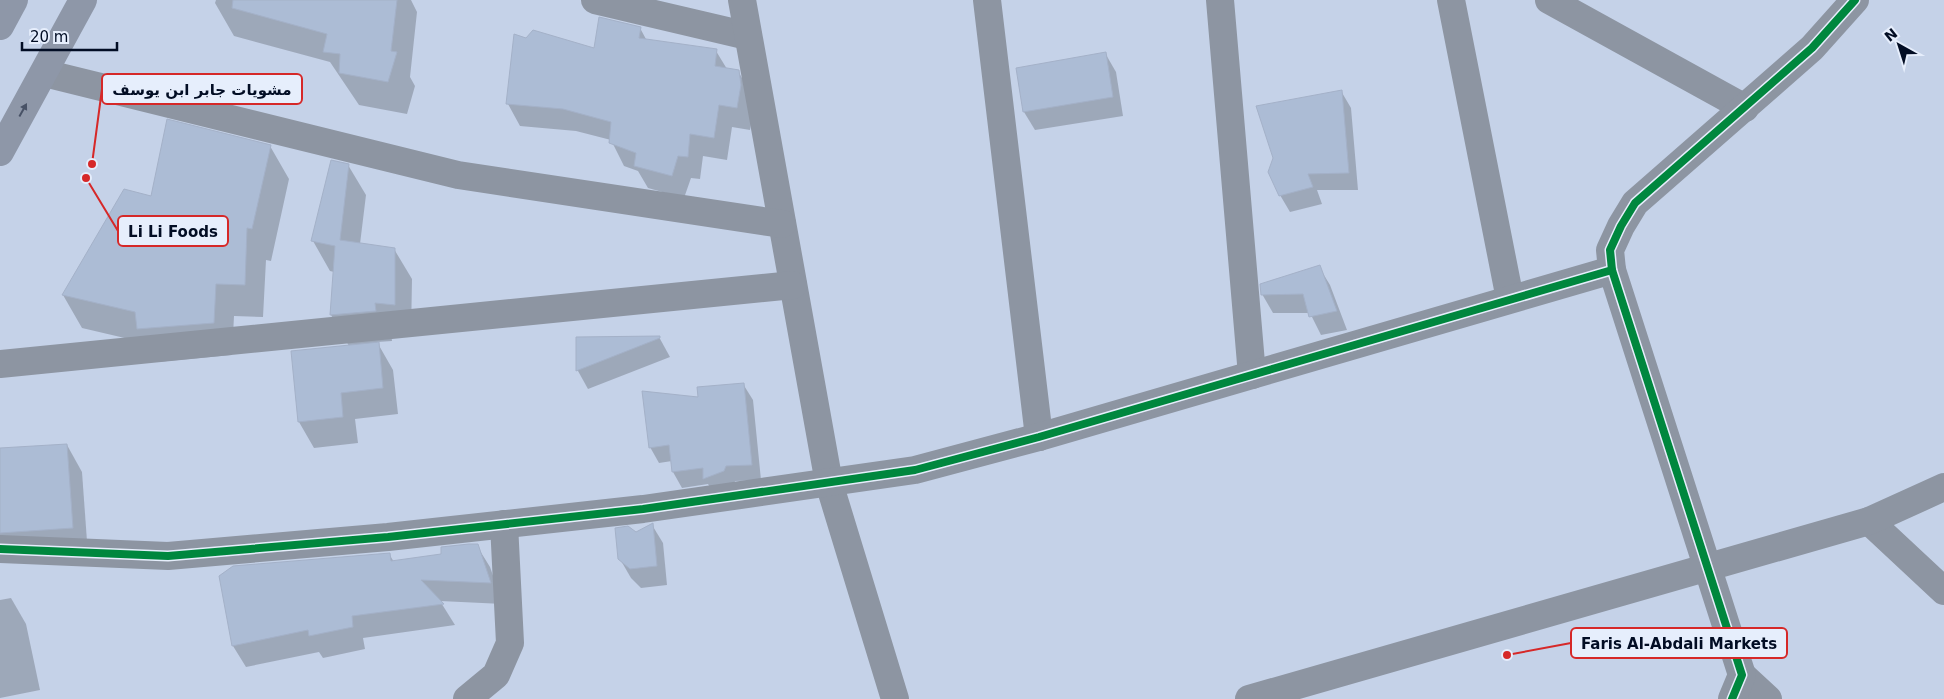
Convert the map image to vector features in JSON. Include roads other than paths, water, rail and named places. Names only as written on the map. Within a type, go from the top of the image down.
[{"type":"main road","points":[[0,26],[14,0]]},
{"type":"main road","points":[[0,152],[83,0]]},
{"type":"street","points":[[595,0],[748,36]]},
{"type":"street","points":[[742,0],[829,483],[895,699]]},
{"type":"street","points":[[986,0],[1039,437]]},
{"type":"street","points":[[1220,0],[1252,375]]},
{"type":"street","points":[[1451,0],[1510,299]]},
{"type":"street","points":[[1549,0],[1745,108]]},
{"type":"street","points":[[1768,699],[1737,687],[1707,568],[1612,270],[1610,250],[1621,226],[1635,203],[1812,48],[1856,0]]},
{"type":"street","points":[[44,72],[458,175],[782,224]]},
{"type":"street","points":[[0,549],[168,556],[388,537],[643,508],[915,470],[1039,437],[1612,270]]},
{"type":"street","points":[[0,364],[793,285]]},
{"type":"street","points":[[1249,699],[1297,693],[1707,568],[1869,521],[1944,487]]},
{"type":"street","points":[[1869,521],[1944,591]]},
{"type":"street","points":[[467,699],[496,676],[510,643],[504,524]]},
{"type":"place","name":"مشويات جابر ابن يوسف","points":[[92,164]]},
{"type":"place","name":"Li Li Foods","points":[[86,178]]},
{"type":"place","name":"Faris Al-Abdali Markets","points":[[1507,655]]}]
